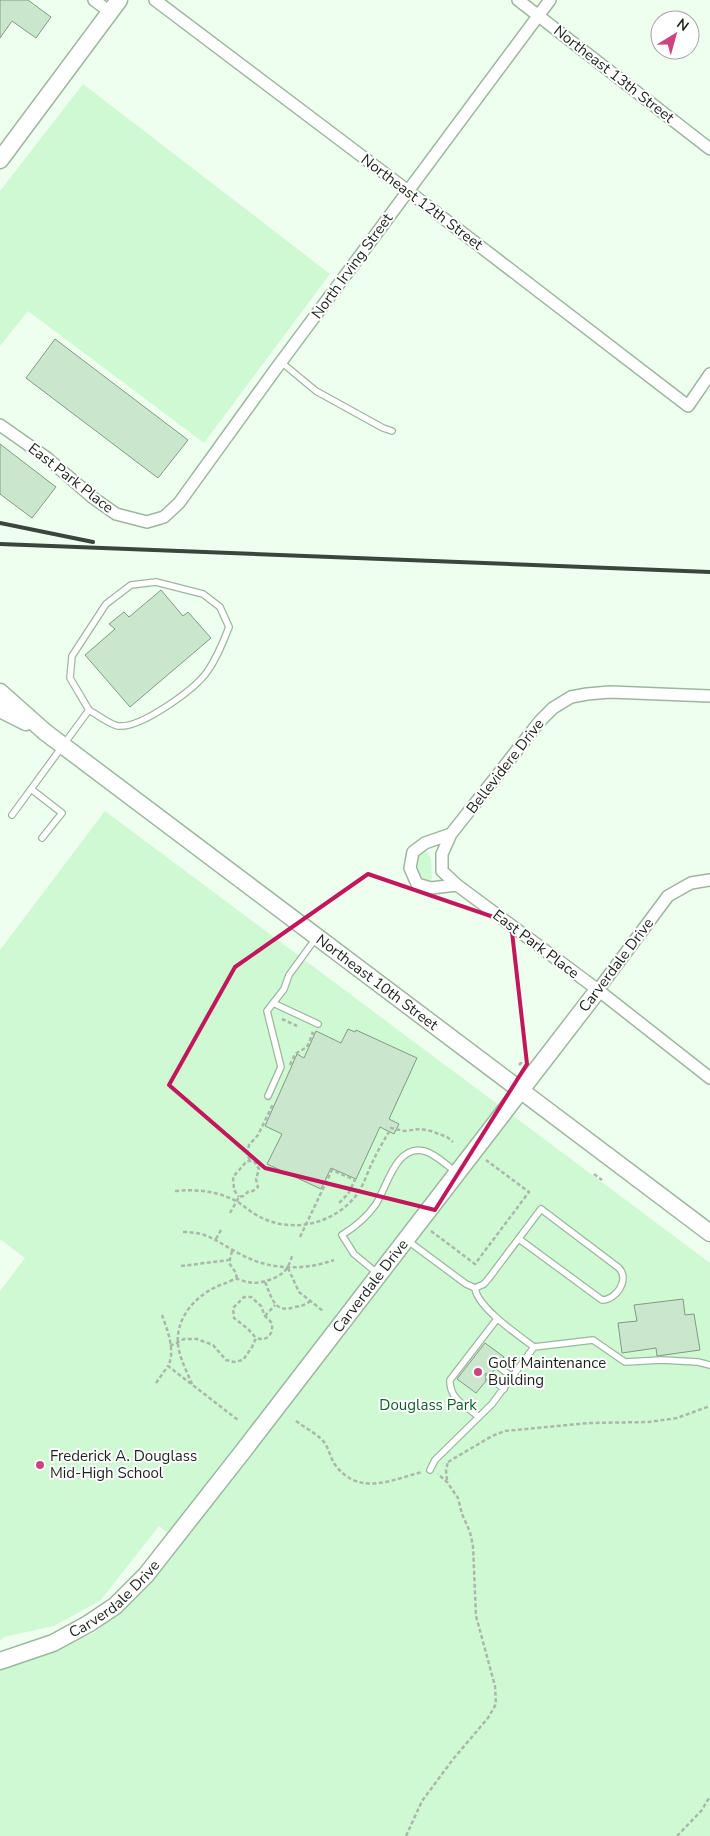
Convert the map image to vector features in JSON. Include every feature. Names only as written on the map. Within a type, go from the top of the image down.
[{"type":"main road","points":[[0,160],[115,6]]},
{"type":"main road","name":"Northeast 10th Street","points":[[0,692],[63,746],[710,1233]]},
{"type":"main road","name":"Northeast 10th Street","points":[[0,709],[46,732]]},
{"type":"main road","name":"Carverdale Drive","points":[[0,1661],[53,1643],[88,1624],[115,1606],[146,1575],[187,1525],[598,990]]},
{"type":"street","points":[[94,0],[115,6]]},
{"type":"street","name":"Northeast 12th Street","points":[[155,0],[688,406],[710,374]]},
{"type":"street","name":"Northeast 13th Street","points":[[518,0],[710,149]]},
{"type":"street","name":"North Irving Street","points":[[147,522],[164,516],[179,503],[281,362],[550,0]]},
{"type":"street","name":"East Park Place","points":[[0,425],[47,458],[92,498],[116,514],[147,522]]},
{"type":"street","name":"Bellevidere Drive","points":[[451,834],[540,721],[552,708],[571,697],[610,692],[710,696]]},
{"type":"street","points":[[451,834],[425,843],[413,852],[410,868],[417,884],[431,888],[457,885]]},
{"type":"street","name":"East Park Place","points":[[451,834],[442,854],[442,871],[457,885],[598,990],[710,1078]]},
{"type":"street","name":"Carverdale Drive","points":[[598,990],[668,896],[691,883],[710,880]]},
{"type":"lane","points":[[281,362],[316,391],[382,428],[392,431]]},
{"type":"lane","points":[[156,582],[203,594],[220,607],[229,627],[222,648],[206,674],[176,700],[135,724],[118,727],[89,710],[70,678],[72,656],[106,604],[131,585],[156,582]]},
{"type":"lane","points":[[12,815],[89,710]]},
{"type":"lane","points":[[31,789],[62,813],[42,838]]},
{"type":"lane","points":[[268,1096],[282,1066],[266,1012],[284,989],[289,975],[317,936]]},
{"type":"lane","points":[[273,1004],[318,1024]]},
{"type":"lane","points":[[379,1275],[354,1254],[342,1235],[370,1211],[396,1165],[405,1155],[411,1152],[423,1151],[429,1153],[457,1173]]},
{"type":"lane","points":[[406,1240],[466,1284],[475,1288],[484,1284],[541,1209],[620,1268],[624,1276],[623,1283],[613,1297],[602,1300],[519,1239]]},
{"type":"lane","points":[[475,1288],[476,1295],[497,1319],[534,1347],[593,1340],[625,1362],[662,1360],[698,1362],[710,1365]]},
{"type":"lane","points":[[479,1417],[453,1396],[450,1380],[497,1319]]},
{"type":"lane","points":[[430,1470],[435,1460],[492,1404],[534,1347]]},
{"type":"lane","points":[[498,1366],[512,1378]]},
{"type":"lane","points":[[489,1377],[504,1389]]},
{"type":"path","points":[[175,1191],[206,1191],[223,1195],[267,1221],[285,1225],[306,1225],[334,1215],[354,1198],[391,1128],[404,1131],[420,1129],[431,1131],[454,1142]]},
{"type":"path","points":[[431,1230],[475,1264],[529,1192],[486,1160]]},
{"type":"path","points":[[230,1213],[239,1197],[258,1187],[256,1179],[259,1169],[254,1161],[247,1161],[233,1177],[234,1190],[239,1197]]},
{"type":"path","points":[[300,1237],[332,1170],[355,1180],[348,1194],[338,1204]]},
{"type":"path","points":[[594,1174],[602,1180]]},
{"type":"path","points":[[216,1239],[222,1228]]},
{"type":"path","points":[[183,1232],[203,1233],[256,1261],[288,1268],[323,1264],[334,1260]]},
{"type":"path","points":[[232,1250],[229,1260],[236,1272],[237,1279]]},
{"type":"path","points":[[192,1384],[180,1355],[178,1342],[183,1319],[192,1304],[204,1293],[237,1279],[248,1282],[265,1282],[288,1268],[292,1256]]},
{"type":"path","points":[[181,1266],[229,1260]]},
{"type":"path","points":[[288,1268],[299,1292],[323,1311]]},
{"type":"path","points":[[265,1282],[275,1305],[285,1309],[308,1304],[310,1301]]},
{"type":"path","points":[[244,1297],[251,1297],[261,1306],[265,1316],[272,1323],[273,1331],[269,1337],[262,1340],[256,1338],[234,1318],[233,1308],[244,1297]]},
{"type":"path","points":[[265,1316],[275,1305]]},
{"type":"path","points":[[156,1382],[171,1361],[167,1329],[162,1315]]},
{"type":"path","points":[[170,1346],[190,1338],[197,1339],[213,1345],[226,1360],[234,1362],[243,1360],[256,1338]]},
{"type":"path","points":[[168,1366],[238,1420]]},
{"type":"path","points":[[296,1421],[326,1445],[336,1466],[353,1481],[363,1484],[430,1470],[492,1436],[505,1431],[588,1423],[649,1422],[677,1418],[710,1406]]},
{"type":"path","points":[[406,1836],[422,1801],[454,1758],[488,1718],[496,1704],[495,1686],[476,1616],[473,1546],[458,1498],[447,1482],[446,1470],[448,1461]]},
{"type":"path","points":[[677,1836],[702,1810],[710,1796]]},
{"type":"highlighted area","points":[[368,874],[511,923],[527,1064],[435,1210],[265,1168],[169,1085],[235,967]]},
{"type":"green space","points":[[83,84],[330,274],[204,443],[28,311],[0,346],[0,191]]},
{"type":"green space","name":"Douglass Park","points":[[105,811],[710,1263],[710,1836],[0,1836],[0,1668],[94,1633],[141,1593],[181,1543],[159,1526],[101,1600],[54,1626],[4,1637],[0,1641],[0,1291],[25,1258],[0,1239],[0,950]]},
{"type":"green space","points":[[421,851],[426,851],[431,858],[432,879],[427,881],[418,872],[416,863]]},
{"type":"building","points":[[0,0],[28,0],[51,17],[36,38],[12,21],[0,38]]},
{"type":"building","points":[[55,339],[188,440],[158,478],[26,378]]},
{"type":"building","points":[[0,444],[56,487],[32,518],[0,494]]},
{"type":"building","points":[[161,590],[183,616],[188,612],[211,638],[130,707],[85,655],[115,629],[109,624],[124,612],[129,617]]},
{"type":"building","points":[[348,1029],[355,1032],[356,1030],[417,1058],[389,1119],[399,1124],[394,1134],[380,1127],[356,1179],[331,1168],[321,1189],[267,1164],[282,1134],[265,1126],[297,1054],[304,1058],[316,1031],[341,1043]]},
{"type":"building","points":[[683,1299],[685,1315],[694,1314],[700,1350],[657,1356],[656,1348],[622,1353],[618,1323],[637,1321],[634,1305]]},
{"type":"building","name":"Golf Maintenance Building","points":[[485,1343],[504,1357],[500,1362],[494,1364],[495,1369],[492,1373],[485,1374],[486,1381],[476,1393],[457,1379]]},
{"type":"railway","points":[[0,523],[93,542]]},
{"type":"railway","points":[[0,544],[710,572]]},
{"type":"place","name":"Golf Maintenance Building","points":[[478,1372]]},
{"type":"place","name":"Frederick A. Douglass Mid-High School","points":[[40,1465]]}]
